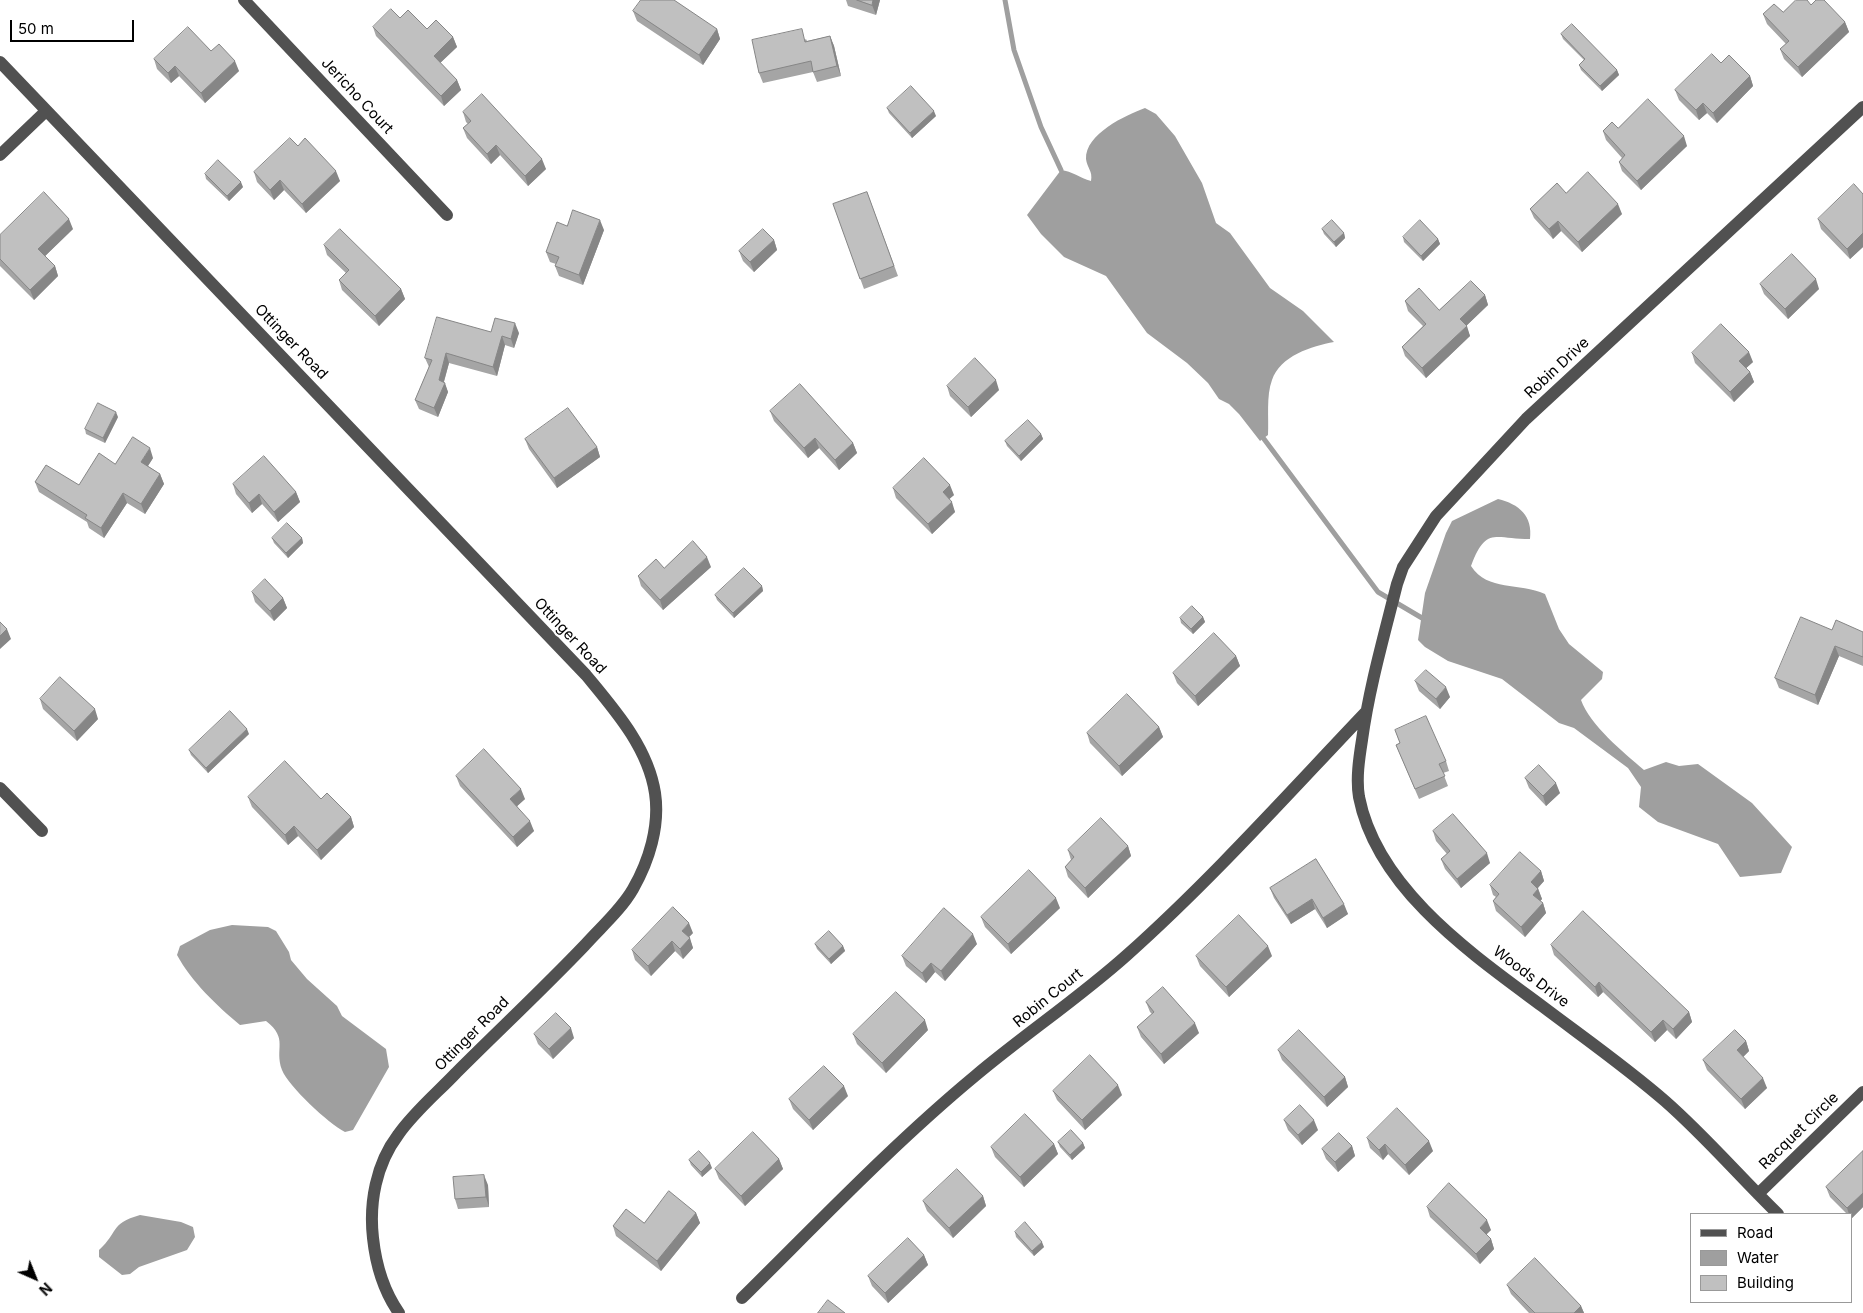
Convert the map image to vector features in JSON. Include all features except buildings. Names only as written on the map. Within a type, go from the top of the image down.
[{"type":"street","name":"Jericho Court","points":[[244,0],[447,215]]},
{"type":"street","name":"Ottinger Road","points":[[0,62],[586,674],[636,742],[649,769],[655,794],[655,824],[651,848],[632,891],[570,961],[397,1135],[380,1171],[372,1204],[375,1256],[379,1277],[399,1313]]},
{"type":"street","name":"Robin Drive","points":[[1365,713],[1403,567],[1436,516],[1526,419],[1863,107]]},
{"type":"street","points":[[0,155],[46,111]]},
{"type":"street","name":"Woods Drive","points":[[1365,713],[1358,764],[1359,797],[1379,850],[1405,888],[1476,957],[1589,1041],[1665,1102],[1777,1213]]},
{"type":"street","name":"Robin Court","points":[[742,1298],[919,1125],[976,1075],[1039,1028],[1126,956],[1195,890],[1365,713]]},
{"type":"street","points":[[0,788],[42,831]]},
{"type":"street","name":"Racquet Circle","points":[[1758,1194],[1863,1092]]},
{"type":"water","points":[[1145,108],[1156,114],[1175,136],[1202,183],[1216,223],[1230,233],[1270,288],[1303,311],[1334,342],[1307,349],[1289,358],[1276,372],[1269,393],[1268,435],[1260,441],[1239,414],[1229,404],[1219,399],[1208,383],[1187,363],[1147,333],[1106,276],[1064,257],[1041,234],[1027,215],[1061,170],[1091,181],[1086,159],[1087,150],[1092,141],[1108,127],[1128,115]]},
{"type":"water","points":[[1498,499],[1512,504],[1523,512],[1529,524],[1530,539],[1499,537],[1487,540],[1476,553],[1471,566],[1486,580],[1535,590],[1545,594],[1559,629],[1569,644],[1603,672],[1602,679],[1581,700],[1585,709],[1599,728],[1617,747],[1644,770],[1666,762],[1679,766],[1698,764],[1752,803],[1792,847],[1781,873],[1740,877],[1718,844],[1658,822],[1639,807],[1641,787],[1628,768],[1574,728],[1559,723],[1502,679],[1448,661],[1425,647],[1418,640],[1425,593],[1452,521]]},
{"type":"water","points":[[232,925],[268,927],[276,931],[289,952],[291,960],[307,979],[337,1006],[342,1016],[386,1049],[389,1067],[353,1130],[345,1132],[329,1121],[292,1086],[282,1070],[279,1039],[273,1027],[266,1021],[240,1025],[205,993],[177,955],[180,946],[210,930]]},
{"type":"water","points":[[140,1215],[181,1222],[193,1227],[195,1237],[187,1250],[139,1267],[130,1274],[122,1275],[99,1257],[99,1250],[119,1225],[130,1218]]},
{"type":"waterway","points":[[1005,0],[1014,50],[1041,127],[1061,170]]},
{"type":"waterway","points":[[1264,439],[1378,592],[1422,618]]}]
